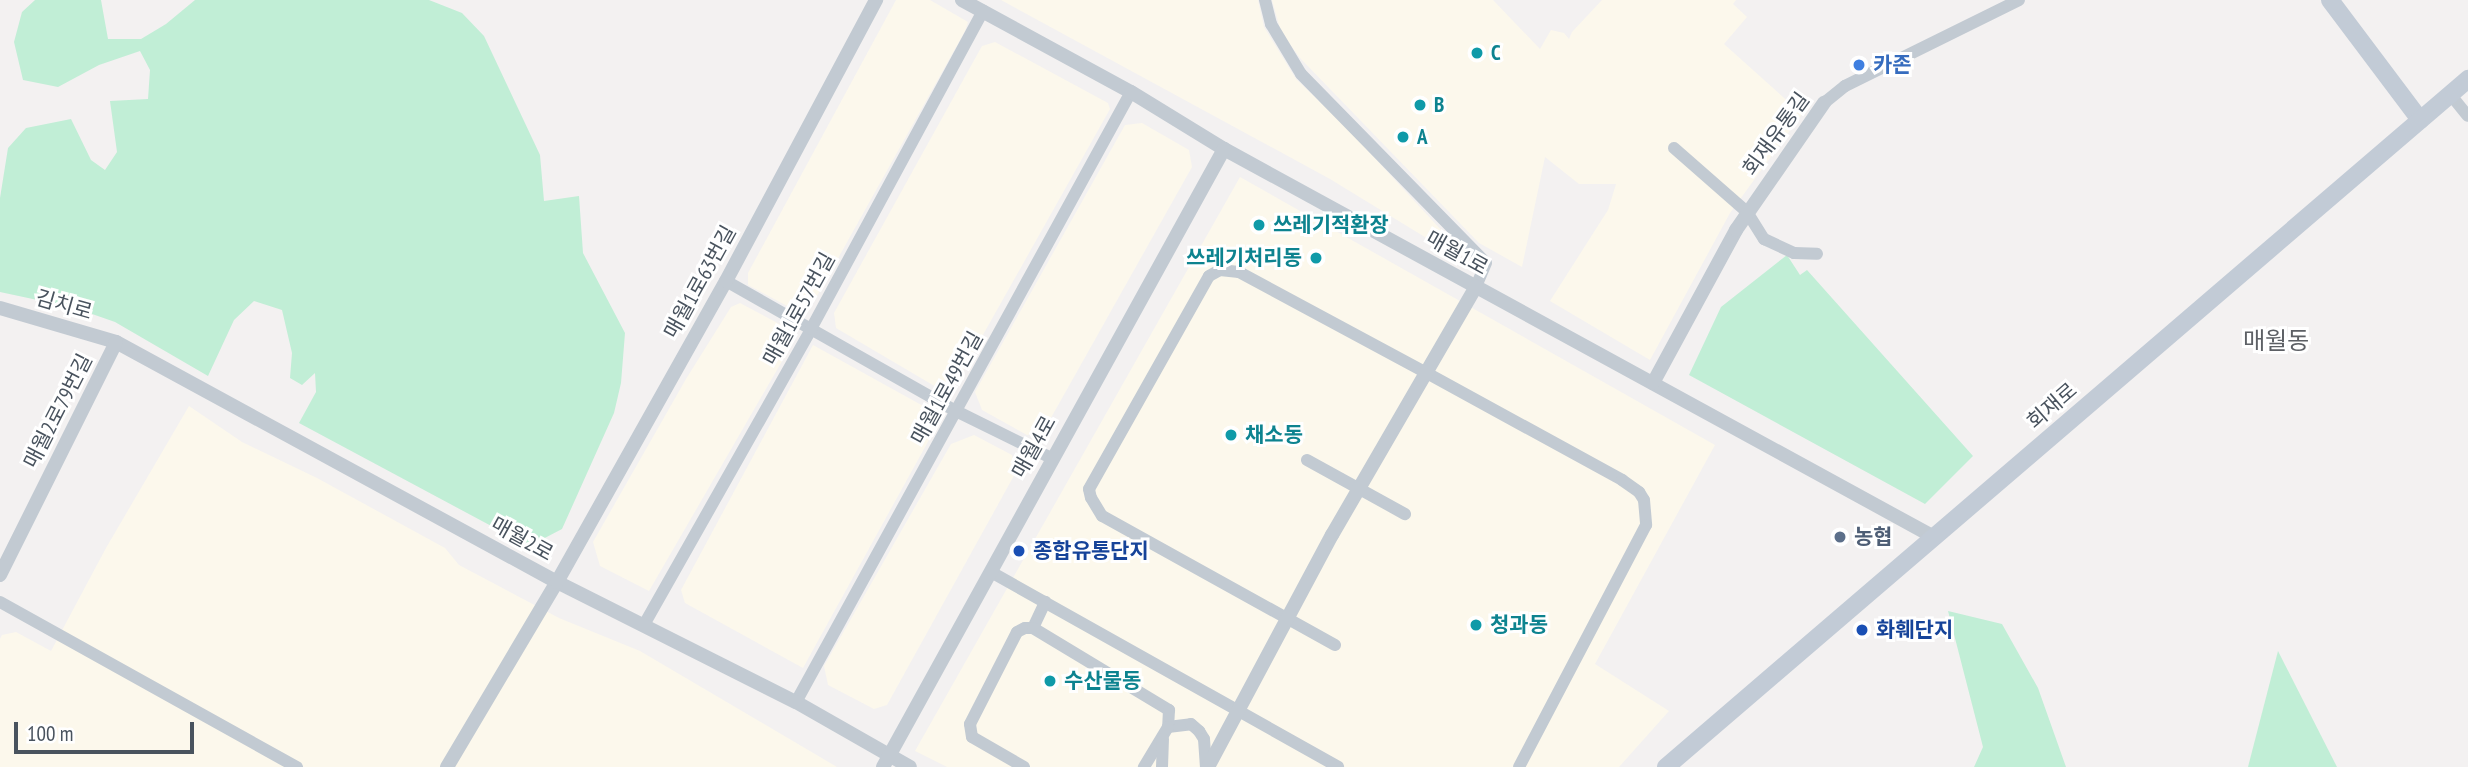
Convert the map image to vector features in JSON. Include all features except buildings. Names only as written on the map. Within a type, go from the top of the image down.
[{"type":"main road","points":[[2330,0],[2420,120]]},
{"type":"main road","name":"회재로","points":[[1666,767],[2468,79]]},
{"type":"street","name":"매월1로63번길","points":[[447,767],[556,582],[726,281],[876,0]]},
{"type":"street","name":"매월1로","points":[[962,0],[1131,92],[1224,149],[1934,537]]},
{"type":"street","points":[[1207,767],[1359,489],[1476,287],[1486,263],[1301,74],[1270,24],[1265,0]]},
{"type":"street","name":"회재유통길","points":[[1653,383],[1747,212],[1824,103],[1845,86],[2019,0]]},
{"type":"street","name":"매월1로57번길","points":[[645,623],[811,329],[983,11]]},
{"type":"street","name":"매월1로49번길","points":[[796,702],[1131,92]]},
{"type":"street","points":[[2450,94],[2468,116]]},
{"type":"street","points":[[1674,148],[1747,212],[1764,239],[1778,248],[1794,253],[1817,254]]},
{"type":"street","name":"매월4로","points":[[886,761],[1224,149]]},
{"type":"street","points":[[1335,645],[1102,516],[1091,498],[1090,489],[1209,276],[1220,270],[1239,271],[1622,480],[1639,492],[1647,512],[1646,525],[1519,767]]},
{"type":"street","points":[[726,281],[956,411],[1051,458]]},
{"type":"street","name":"김치로","points":[[0,308],[116,342]]},
{"type":"street","name":"매월2로","points":[[116,342],[556,582],[645,623],[796,702],[886,761],[911,767]]},
{"type":"street","name":"매월2로79번길","points":[[0,575],[116,342]]},
{"type":"street","points":[[1307,460],[1405,514]]},
{"type":"street","points":[[991,572],[1338,767]]},
{"type":"street","points":[[0,602],[297,767]]},
{"type":"street","points":[[1032,628],[1045,602]]},
{"type":"street","points":[[1024,767],[972,737],[970,724],[1017,632],[1032,628],[1169,710],[1162,767]]},
{"type":"street","points":[[1144,767],[1166,731],[1191,724],[1204,739],[1207,767]]},
{"type":"shaded area","points":[[896,0],[930,0],[968,22],[808,312],[802,314],[748,285],[748,273]]},
{"type":"shaded area","points":[[1001,0],[1258,0],[1264,27],[1296,79],[1346,127],[1455,245],[1451,253],[1330,179]]},
{"type":"shaded area","points":[[1272,0],[1493,0],[1540,49],[1551,30],[1564,33],[1569,39],[1572,32],[1602,0],[1736,0],[1733,4],[1747,17],[1724,44],[1802,114],[1730,213],[1650,360],[1550,301],[1608,210],[1616,184],[1579,184],[1545,157],[1522,267],[1479,243],[1300,58],[1281,32]]},
{"type":"shaded area","points":[[995,42],[1108,103],[1110,109],[952,390],[943,391],[836,328],[834,313],[982,46]]},
{"type":"shaded area","points":[[1142,123],[1189,150],[1192,167],[1043,432],[1027,435],[982,410],[975,392],[1125,125]]},
{"type":"shaded area","points":[[1240,177],[1715,445],[1595,664],[1669,711],[1619,767],[947,767],[915,751]]},
{"type":"shaded area","points":[[740,303],[785,327],[792,334],[792,344],[649,591],[600,566],[593,542],[686,379],[731,307]]},
{"type":"shaded area","points":[[813,345],[925,407],[934,421],[935,429],[803,668],[685,603],[681,590]]},
{"type":"shaded area","points":[[189,406],[242,442],[317,478],[445,548],[459,565],[559,618],[640,651],[837,767],[0,767],[2,635],[16,632],[51,651],[106,548]]},
{"type":"shaded area","points":[[974,435],[1012,455],[1016,472],[887,705],[874,709],[828,685],[824,666],[951,444]]},
{"type":"green space","points":[[35,0],[101,0],[108,39],[141,39],[166,24],[195,0],[429,0],[462,13],[484,36],[540,155],[544,201],[579,196],[583,253],[625,333],[621,383],[614,413],[562,529],[539,541],[523,543],[299,423],[316,392],[315,373],[302,385],[290,378],[292,353],[282,310],[254,301],[234,320],[208,376],[115,322],[75,308],[0,292],[0,198],[8,148],[26,128],[71,119],[91,160],[105,170],[117,152],[110,101],[148,99],[150,70],[140,51],[99,65],[58,87],[23,80],[14,42],[22,12]]},
{"type":"green space","points":[[1787,255],[1800,275],[1807,270],[1973,456],[1925,504],[1689,375],[1721,307]]},
{"type":"green space","points":[[1948,611],[2002,624],[2038,688],[2066,767],[1974,767],[1983,747]]},
{"type":"green space","points":[[2278,651],[2337,767],[2248,767]]},
{"type":"place","name":"C","points":[[1477,53]]},
{"type":"place","name":"카존","points":[[1859,65]]},
{"type":"place","name":"B","points":[[1420,105]]},
{"type":"place","name":"A","points":[[1403,137]]},
{"type":"place","name":"쓰레기적환장","points":[[1259,225]]},
{"type":"place","name":"쓰레기처리동","points":[[1316,258]]},
{"type":"place","name":"채소동","points":[[1231,435]]},
{"type":"place","name":"농협","points":[[1840,537]]},
{"type":"place","name":"종합유통단지","points":[[1019,551]]},
{"type":"place","name":"청과동","points":[[1476,625]]},
{"type":"place","name":"화훼단지","points":[[1862,630]]},
{"type":"place","name":"수산물동","points":[[1050,681]]},
{"type":"district","name":"매월동","points":[[2276,341]]}]
